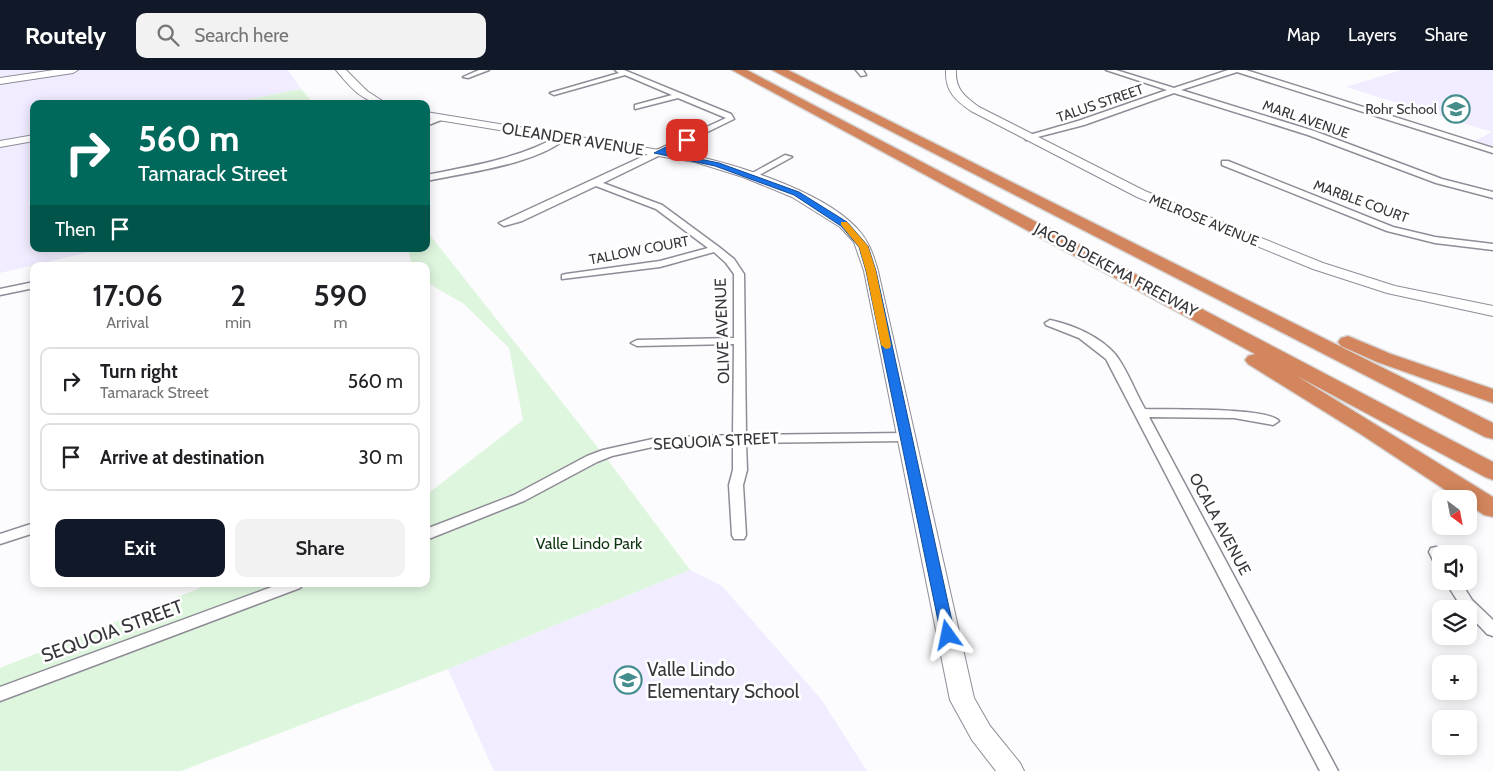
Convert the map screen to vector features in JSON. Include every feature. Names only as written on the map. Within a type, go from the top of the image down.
[{"type":"highway","points":[[722,70],[796,101]]},
{"type":"highway","name":"JACOB DEKEMA FREEWAY","points":[[738,70],[1493,472]]},
{"type":"highway","name":"JACOB DEKEMA FREEWAY","points":[[778,70],[1493,432]]},
{"type":"highway","points":[[792,70],[803,83]]},
{"type":"highway","points":[[1094,258],[1493,509]]},
{"type":"highway","points":[[1152,258],[1384,358],[1493,396]]},
{"type":"street","points":[[0,81],[73,70]]},
{"type":"street","points":[[341,70],[363,93],[375,100]]},
{"type":"street","points":[[466,77],[486,70]]},
{"type":"street","points":[[504,223],[519,219],[730,119],[728,116],[618,70]]},
{"type":"street","name":"MELROSE AVENUE","points":[[951,70],[950,83],[963,100],[1029,138],[1154,200],[1334,272],[1423,298],[1493,310]]},
{"type":"street","name":"MARL AVENUE","points":[[1109,70],[1311,133],[1439,182],[1493,196]]},
{"type":"street","points":[[1237,70],[1493,151]]},
{"type":"street","name":"TALUS STREET","points":[[1029,138],[1085,123],[1200,79],[1237,70]]},
{"type":"street","points":[[554,93],[625,73]]},
{"type":"street","points":[[638,107],[677,96]]},
{"type":"street","name":"OLEANDER AVENUE","points":[[430,119],[696,159],[751,176],[790,191],[815,204],[844,224],[863,246],[871,271],[962,700],[982,733],[1011,771]]},
{"type":"street","points":[[430,177],[518,158],[545,148],[562,138]]},
{"type":"street","points":[[0,144],[30,139]]},
{"type":"street","points":[[751,176],[788,157]]},
{"type":"street","name":"MARBLE COURT","points":[[1225,163],[1390,229],[1435,240],[1493,247]]},
{"type":"street","name":"OLIVE AVENUE","points":[[596,183],[658,207],[716,249],[730,261],[739,274],[740,470],[736,484],[740,535]]},
{"type":"street","name":"TALLOW COURT","points":[[566,277],[660,264],[716,249]]},
{"type":"street","points":[[0,292],[30,285]]},
{"type":"street","name":"OCALA AVENUE","points":[[1050,323],[1070,329],[1106,350],[1142,413],[1329,771]]},
{"type":"street","points":[[637,343],[740,341]]},
{"type":"street","points":[[1142,413],[1234,414],[1273,420]]},
{"type":"street","name":"SEQUOIA STREET","points":[[430,533],[519,498],[592,459],[625,448],[674,440],[905,437]]},
{"type":"street","points":[[0,539],[30,529]]},
{"type":"street","name":"SEQUOIA STREET","points":[[0,694],[287,587]]},
{"type":"street","points":[[1457,590],[1466,604],[1493,630]]},
{"type":"shaded area","points":[[0,70],[288,70],[301,89],[245,100],[30,100],[30,252],[89,252],[47,262],[30,262],[30,266],[0,273]]},
{"type":"shaded area","name":"Rohr School","points":[[1401,70],[1493,70],[1493,147],[1473,142],[1492,132],[1346,87]]},
{"type":"shaded area","name":"Valle Lindo Elementary School","points":[[690,570],[722,586],[821,699],[867,771],[494,771],[448,669]]},
{"type":"green space","points":[[301,89],[311,100],[245,100]]},
{"type":"green space","name":"Valle Lindo Park","points":[[430,235],[610,463],[690,570],[448,669],[181,771],[0,771],[0,668],[202,587],[430,587],[430,492],[523,420],[509,348],[464,304],[430,284],[430,262],[411,262],[409,252],[430,252]]},
{"type":"slow traffic","points":[[844,224],[863,246],[871,271],[886,345]]},
{"type":"place","name":"Rohr School","points":[[1456,109]]},
{"type":"place","name":"Valle Lindo Elementary School","points":[[628,680]]},
{"type":"route","points":[[687,140],[658,153],[717,164],[797,194],[844,224],[863,246],[871,271],[948,635]]}]
